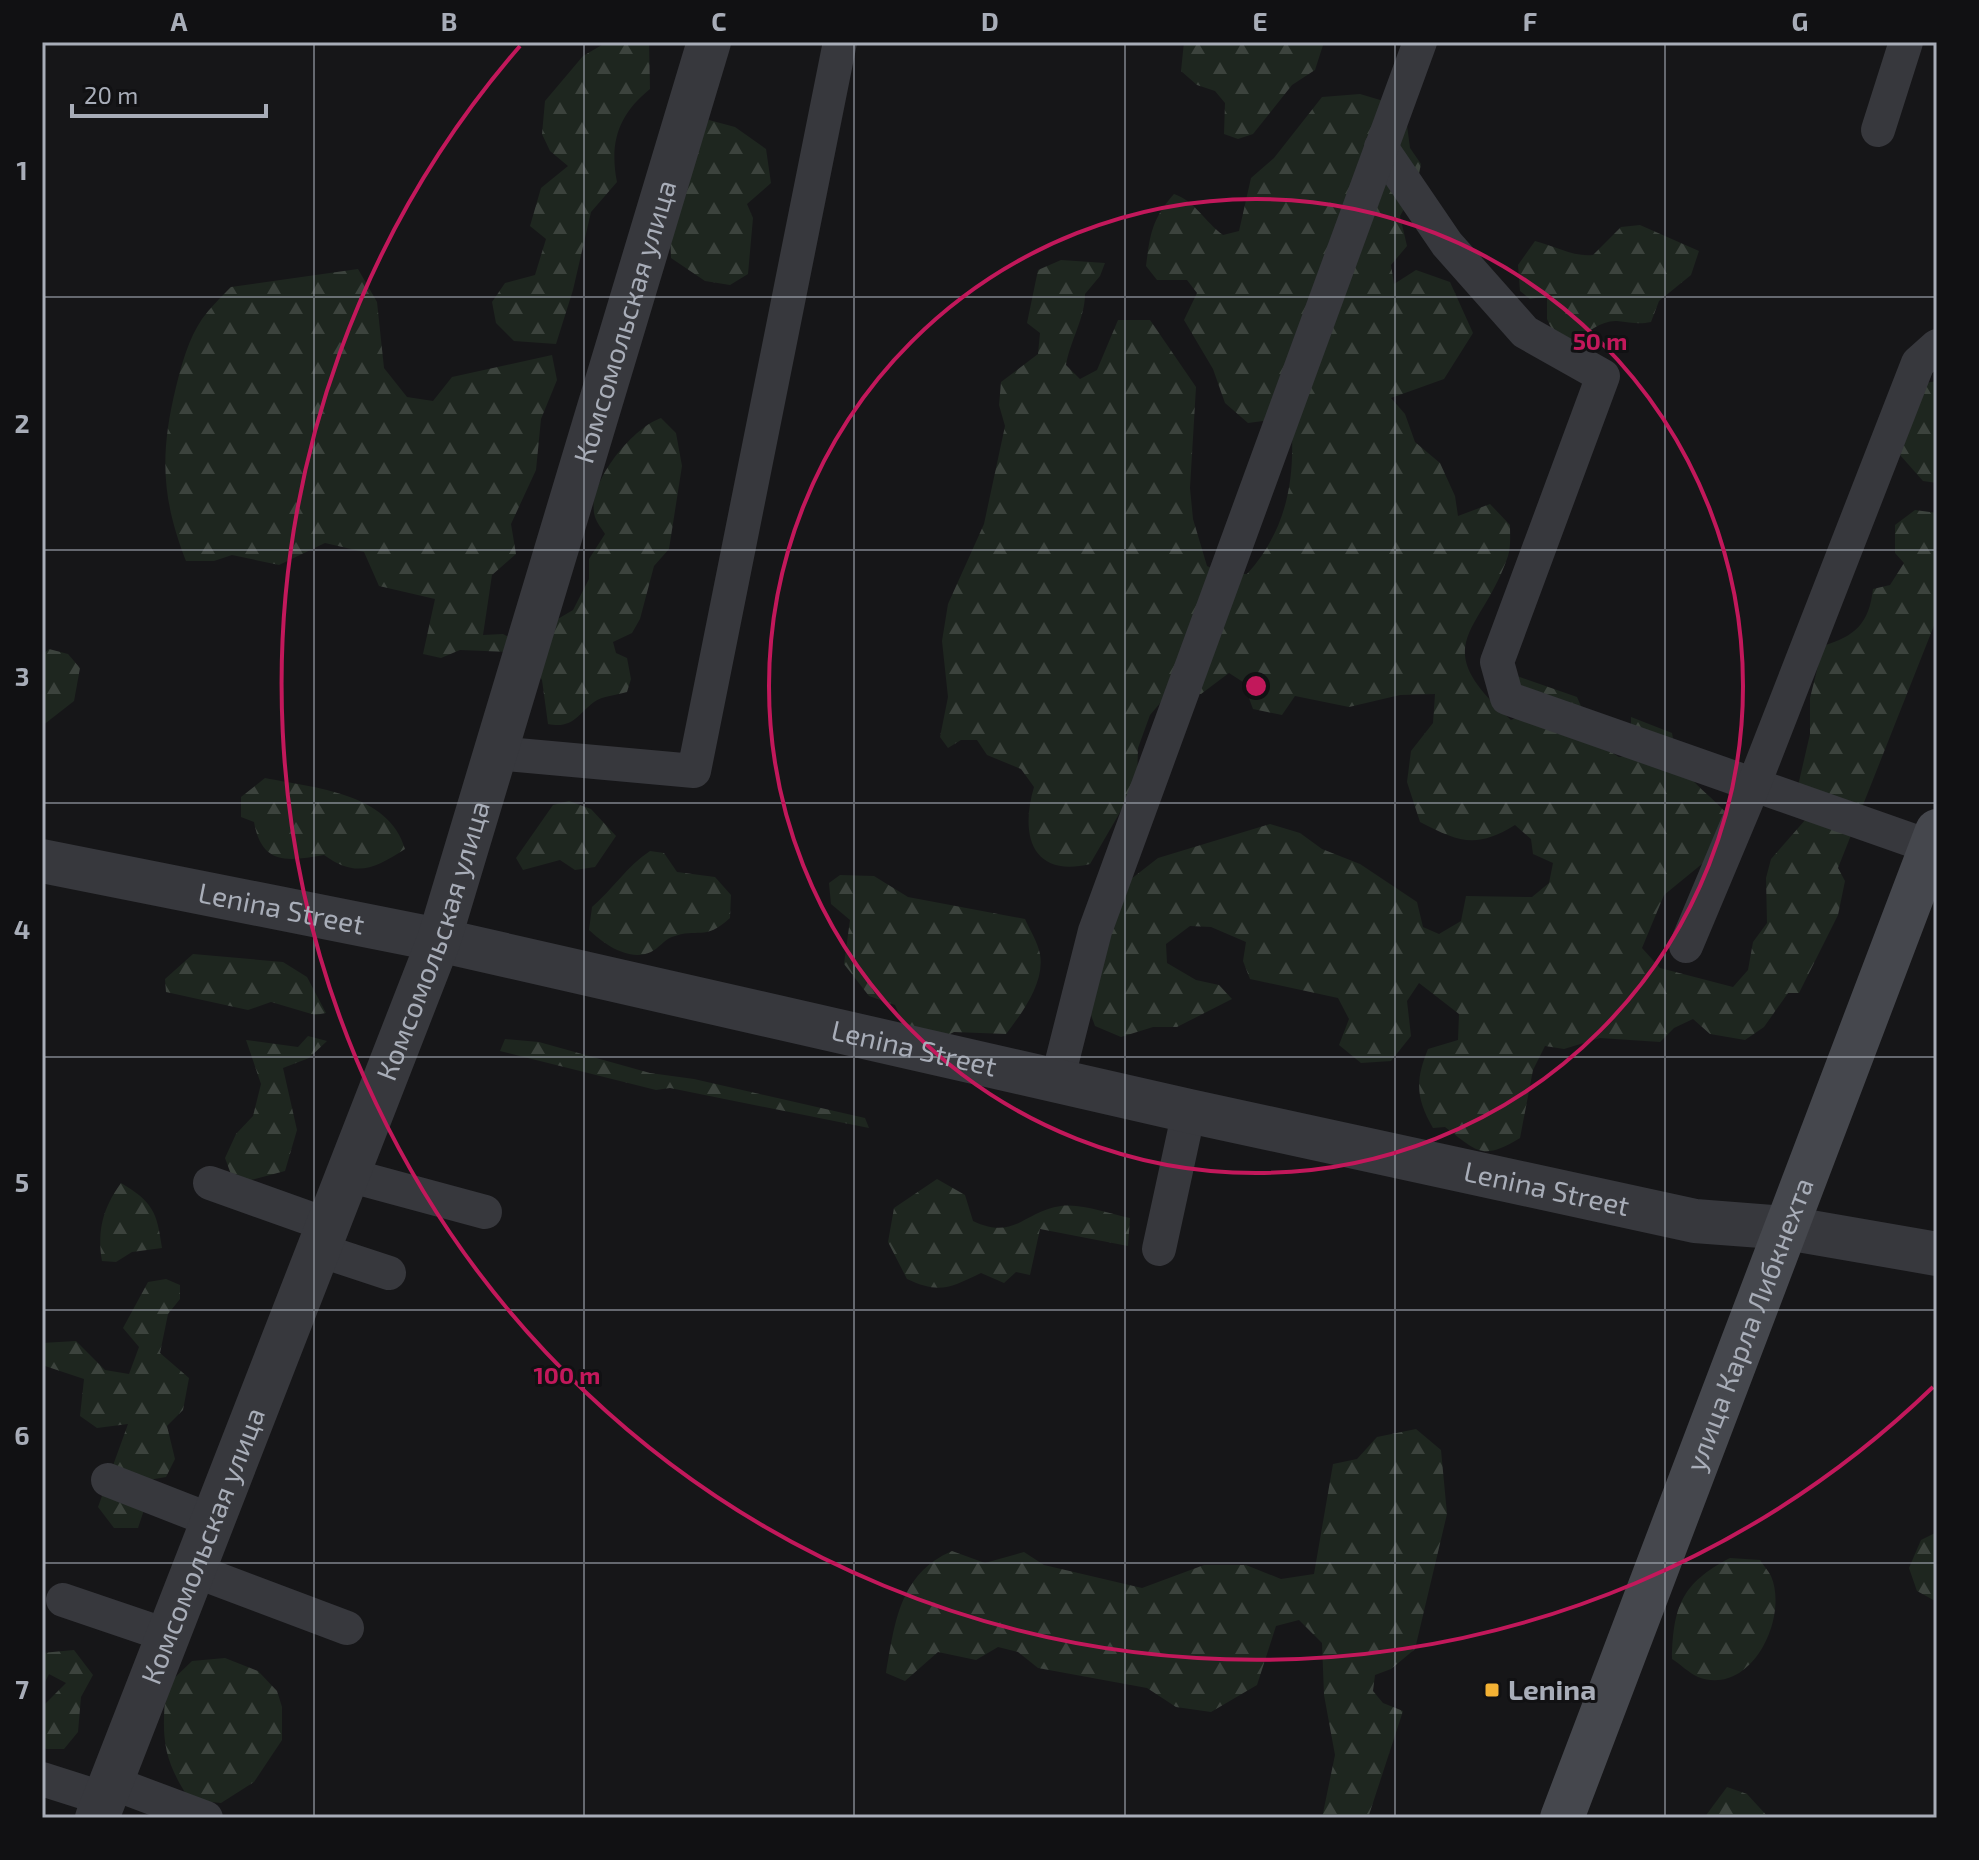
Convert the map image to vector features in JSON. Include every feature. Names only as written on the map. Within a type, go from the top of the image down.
[{"type":"main road","name":"улица Карла Либкнехта","points":[[1562,1818],[1934,839]]},
{"type":"street","name":"Комсомольская улица","points":[[104,1800],[439,940],[709,42]]},
{"type":"street","name":"Lenina Street","points":[[42,861],[439,940],[1189,1111],[1695,1221],[1787,1228],[1937,1254]]},
{"type":"lane","points":[[495,753],[694,771],[840,42]]},
{"type":"lane","points":[[1057,1081],[1095,931],[1420,42]]},
{"type":"lane","points":[[1878,130],[1906,42]]},
{"type":"lane","points":[[1381,147],[1447,244],[1525,332],[1603,376],[1497,662],[1507,698],[1754,784],[1934,839]]},
{"type":"lane","points":[[1686,946],[1754,784],[1918,363],[1937,346]]},
{"type":"lane","points":[[1159,1249],[1189,1111]]},
{"type":"lane","points":[[348,1175],[485,1212]]},
{"type":"lane","points":[[210,1183],[389,1273]]},
{"type":"lane","points":[[108,1480],[213,1521]]},
{"type":"lane","points":[[193,1570],[347,1628]]},
{"type":"lane","points":[[63,1600],[169,1636]]},
{"type":"lane","points":[[42,1779],[104,1800],[206,1818]]},
{"type":"green space","points":[[607,42],[649,42],[650,89],[631,108],[619,130],[614,154],[617,182],[591,212],[573,290],[556,344],[514,341],[496,323],[492,302],[505,283],[535,275],[546,239],[530,226],[541,188],[568,166],[550,151],[542,134],[545,101],[583,56]]},
{"type":"green space","points":[[1184,42],[1324,42],[1315,70],[1292,85],[1253,134],[1238,139],[1224,134],[1225,103],[1215,91],[1197,85],[1181,71]]},
{"type":"green space","points":[[1360,94],[1397,105],[1406,118],[1410,148],[1421,164],[1416,188],[1400,216],[1407,246],[1391,265],[1394,284],[1416,270],[1450,282],[1473,333],[1444,379],[1391,398],[1405,414],[1415,442],[1440,463],[1455,496],[1458,516],[1490,504],[1510,525],[1508,556],[1467,638],[1465,655],[1470,673],[1485,694],[1511,720],[1520,716],[1514,675],[1577,697],[1597,743],[1619,757],[1631,755],[1631,717],[1672,733],[1686,772],[1730,817],[1719,850],[1664,895],[1642,948],[1660,968],[1733,987],[1748,970],[1753,942],[1767,923],[1766,878],[1771,859],[1806,819],[1795,799],[1810,734],[1810,698],[1823,646],[1844,638],[1858,627],[1868,611],[1873,589],[1890,585],[1904,563],[1895,553],[1895,525],[1915,510],[1937,513],[1937,618],[1838,868],[1845,881],[1838,915],[1799,993],[1788,993],[1764,1027],[1745,1040],[1710,1034],[1693,1019],[1674,1028],[1660,1042],[1600,1038],[1564,1049],[1545,1046],[1533,1070],[1520,1138],[1497,1150],[1473,1148],[1445,1127],[1433,1128],[1423,1108],[1419,1080],[1428,1049],[1458,1040],[1459,1014],[1419,983],[1407,1001],[1411,1036],[1391,1061],[1361,1063],[1339,1045],[1349,1019],[1338,998],[1250,979],[1243,961],[1246,942],[1211,927],[1190,926],[1166,944],[1167,963],[1196,980],[1219,985],[1232,999],[1177,1027],[1153,1027],[1121,1037],[1095,1026],[1087,1004],[1108,897],[1158,858],[1270,824],[1300,833],[1322,849],[1360,864],[1417,902],[1423,927],[1439,934],[1461,921],[1466,896],[1532,897],[1549,883],[1553,863],[1533,854],[1531,839],[1515,825],[1489,837],[1468,840],[1420,822],[1407,782],[1411,751],[1433,723],[1435,694],[1400,695],[1349,707],[1295,696],[1282,715],[1253,709],[1243,682],[1229,673],[1201,694],[1167,695],[1150,715],[1138,748],[1137,783],[1090,864],[1070,867],[1054,864],[1043,858],[1035,848],[1029,821],[1034,787],[1021,769],[987,755],[977,740],[961,740],[948,748],[940,737],[948,697],[942,641],[948,604],[984,524],[1005,426],[999,405],[1001,382],[1038,354],[1040,333],[1027,323],[1038,270],[1061,260],[1105,263],[1100,276],[1085,294],[1083,312],[1066,365],[1080,379],[1097,370],[1118,320],[1150,320],[1196,387],[1190,488],[1193,519],[1207,566],[1225,574],[1247,574],[1270,543],[1284,510],[1291,474],[1292,435],[1263,421],[1248,423],[1225,403],[1213,369],[1184,320],[1197,293],[1187,280],[1157,280],[1146,266],[1151,236],[1161,211],[1174,194],[1188,202],[1223,235],[1239,231],[1251,178],[1274,158],[1322,97]]},
{"type":"green space","points":[[709,120],[735,127],[766,149],[771,183],[747,204],[753,218],[748,274],[730,285],[705,281],[671,258],[670,230],[694,130]]},
{"type":"green space","points":[[1640,225],[1699,251],[1691,275],[1659,301],[1651,322],[1606,322],[1575,340],[1555,336],[1547,319],[1547,296],[1530,299],[1520,291],[1518,265],[1535,241],[1571,253],[1593,255],[1621,227]]},
{"type":"green space","points":[[358,269],[377,302],[384,368],[407,397],[433,401],[452,377],[552,355],[557,380],[541,419],[536,470],[511,524],[516,554],[492,575],[483,635],[503,634],[514,640],[509,652],[460,650],[441,658],[423,654],[435,599],[379,586],[364,552],[325,543],[279,565],[232,555],[214,561],[186,561],[168,495],[166,454],[176,387],[197,327],[231,287]]},
{"type":"green space","points":[[1937,381],[1937,483],[1923,481],[1900,455],[1920,384]]},
{"type":"green space","points":[[661,418],[676,433],[682,466],[669,549],[654,566],[640,619],[632,633],[613,642],[616,653],[627,658],[631,679],[627,692],[597,700],[569,723],[548,724],[542,680],[532,663],[556,620],[573,610],[589,579],[589,559],[605,534],[595,517],[594,504],[604,474],[637,433]]},
{"type":"green space","points":[[49,649],[68,654],[80,668],[74,701],[42,726],[42,655]]},
{"type":"green space","points":[[265,778],[327,790],[367,805],[396,830],[405,849],[384,862],[365,868],[346,867],[324,855],[288,859],[270,853],[263,847],[254,822],[241,817],[241,797]]},
{"type":"green space","points":[[569,801],[591,809],[616,836],[595,867],[575,870],[560,860],[523,870],[516,858],[553,805]]},
{"type":"green space","points":[[650,851],[664,853],[677,872],[715,877],[731,895],[730,918],[714,930],[681,934],[666,940],[651,952],[634,955],[609,946],[589,930],[592,907]]},
{"type":"green space","points":[[840,875],[874,876],[908,897],[1025,919],[1036,941],[1041,965],[1031,997],[1006,1034],[954,1032],[930,1044],[911,1040],[895,1005],[869,996],[844,964],[850,920],[831,904],[829,883]]},
{"type":"green space","points":[[193,954],[283,962],[307,977],[326,1013],[315,1015],[271,1002],[248,1010],[166,992],[165,979]]},
{"type":"green space","points":[[308,1036],[327,1041],[309,1058],[283,1068],[297,1130],[285,1171],[251,1180],[232,1177],[225,1158],[236,1134],[253,1116],[261,1084],[246,1040],[298,1047]]},
{"type":"green space","points":[[505,1039],[539,1042],[650,1073],[694,1079],[865,1118],[869,1128],[670,1088],[656,1090],[500,1051]]},
{"type":"green space","points":[[937,1179],[965,1195],[973,1221],[987,1226],[1010,1226],[1048,1209],[1077,1206],[1130,1218],[1128,1246],[1040,1229],[1030,1275],[1016,1272],[1004,1283],[981,1273],[944,1287],[918,1284],[907,1279],[888,1242],[894,1208]]},
{"type":"green space","points":[[121,1183],[152,1209],[162,1248],[132,1252],[116,1262],[102,1261],[100,1239],[103,1220]]},
{"type":"green space","points":[[166,1279],[180,1285],[180,1299],[168,1314],[160,1353],[189,1378],[183,1410],[167,1426],[175,1459],[166,1477],[143,1481],[145,1507],[138,1528],[114,1528],[98,1507],[128,1424],[97,1428],[80,1416],[84,1379],[42,1365],[42,1343],[76,1341],[105,1370],[129,1374],[139,1347],[123,1328],[148,1282]]},
{"type":"green space","points":[[1416,1429],[1441,1450],[1447,1514],[1415,1649],[1391,1669],[1375,1675],[1373,1691],[1383,1703],[1403,1711],[1368,1818],[1322,1818],[1335,1755],[1324,1695],[1322,1643],[1299,1620],[1276,1626],[1257,1685],[1211,1712],[1176,1707],[1147,1688],[1038,1668],[1018,1652],[998,1647],[976,1660],[938,1652],[905,1681],[886,1673],[897,1618],[910,1587],[934,1561],[952,1551],[985,1563],[1024,1552],[1044,1565],[1142,1588],[1204,1565],[1246,1565],[1281,1579],[1314,1574],[1333,1464],[1357,1459],[1377,1437]]},
{"type":"green space","points":[[1937,1532],[1937,1602],[1917,1591],[1909,1568],[1921,1540]]},
{"type":"green space","points":[[1730,1558],[1760,1560],[1771,1576],[1775,1612],[1770,1632],[1749,1665],[1734,1676],[1717,1680],[1698,1677],[1672,1659],[1678,1610],[1683,1598],[1701,1577]]},
{"type":"green space","points":[[74,1650],[93,1675],[81,1697],[78,1732],[64,1749],[46,1749],[42,1745],[42,1707],[66,1683],[49,1674],[42,1688],[42,1653]]},
{"type":"green space","points":[[225,1658],[258,1671],[277,1691],[282,1707],[282,1740],[254,1782],[221,1803],[190,1800],[173,1771],[166,1746],[166,1686],[192,1661]]},
{"type":"green space","points":[[1727,1787],[1747,1794],[1769,1818],[1704,1818]]},
{"type":"place","name":"Lenina","points":[[1492,1690]]}]
